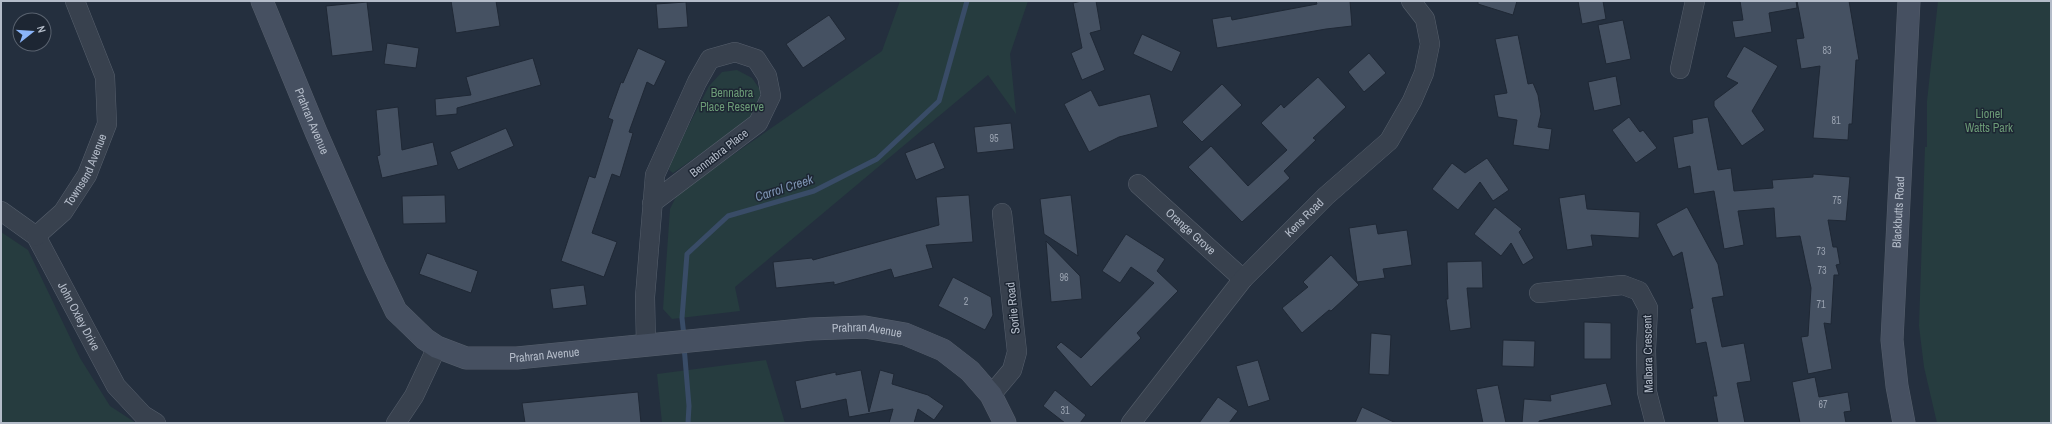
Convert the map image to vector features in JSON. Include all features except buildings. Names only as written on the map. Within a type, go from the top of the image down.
[{"type":"street","name":"Townsend Avenue","points":[[36,236],[63,212],[87,175],[107,124],[105,77],[75,1]]},
{"type":"street","name":"Prahran Avenue","points":[[262,1],[332,167],[396,311],[425,339],[437,347],[466,358],[517,358],[811,329],[865,327],[905,334],[943,350],[970,371],[991,395],[1005,423]]},
{"type":"street","name":"Kens Road","points":[[1131,423],[1243,279],[1326,196],[1389,141],[1412,101],[1424,73],[1430,44],[1425,19],[1411,1]]},
{"type":"street","points":[[1680,69],[1694,1]]},
{"type":"street","name":"Blackbutts Road","points":[[1904,423],[1894,372],[1892,340],[1909,1]]},
{"type":"street","name":"Bennabra Place","points":[[646,345],[645,297],[654,175],[697,82],[710,59],[735,52],[756,59],[767,76],[771,96],[758,123],[652,203]]},
{"type":"street","name":"Orange Grove","points":[[1138,184],[1243,279]]},
{"type":"street","name":"John Oxley Drive","points":[[1,211],[36,236],[116,386],[143,415],[156,423]]},
{"type":"street","name":"Sorlie Road","points":[[991,395],[1012,370],[1017,352],[1002,213]]},
{"type":"street","name":"Malbara Crescent","points":[[1539,293],[1624,285],[1639,291],[1648,308],[1646,350],[1647,392],[1655,423]]},
{"type":"street","points":[[396,423],[414,396],[437,347]]},
{"type":"green space","points":[[900,1],[1028,1],[1010,54],[1016,114],[988,75],[735,287],[740,311],[672,319],[663,309],[670,209],[678,193],[882,51]]},
{"type":"green space","name":"Lionel Watts Park","points":[[1938,1],[2051,1],[2051,423],[1937,423],[1924,367],[1919,326],[1925,147],[1927,147],[1927,101]]},
{"type":"green space","name":"Bennabra Place Reserve","points":[[737,70],[752,78],[761,91],[755,116],[673,173],[669,170],[670,162],[709,86],[722,72]]},
{"type":"green space","points":[[1,232],[28,250],[80,358],[110,406],[136,423],[1,423]]},
{"type":"green space","points":[[766,360],[785,423],[662,423],[657,374]]},
{"type":"waterway","name":"Carrol Creek","points":[[684,336],[682,318],[687,254],[728,216],[814,191],[877,159],[939,101],[967,1]]},
{"type":"waterway","name":"Carrol Creek","points":[[684,346],[689,406],[688,423]]}]
